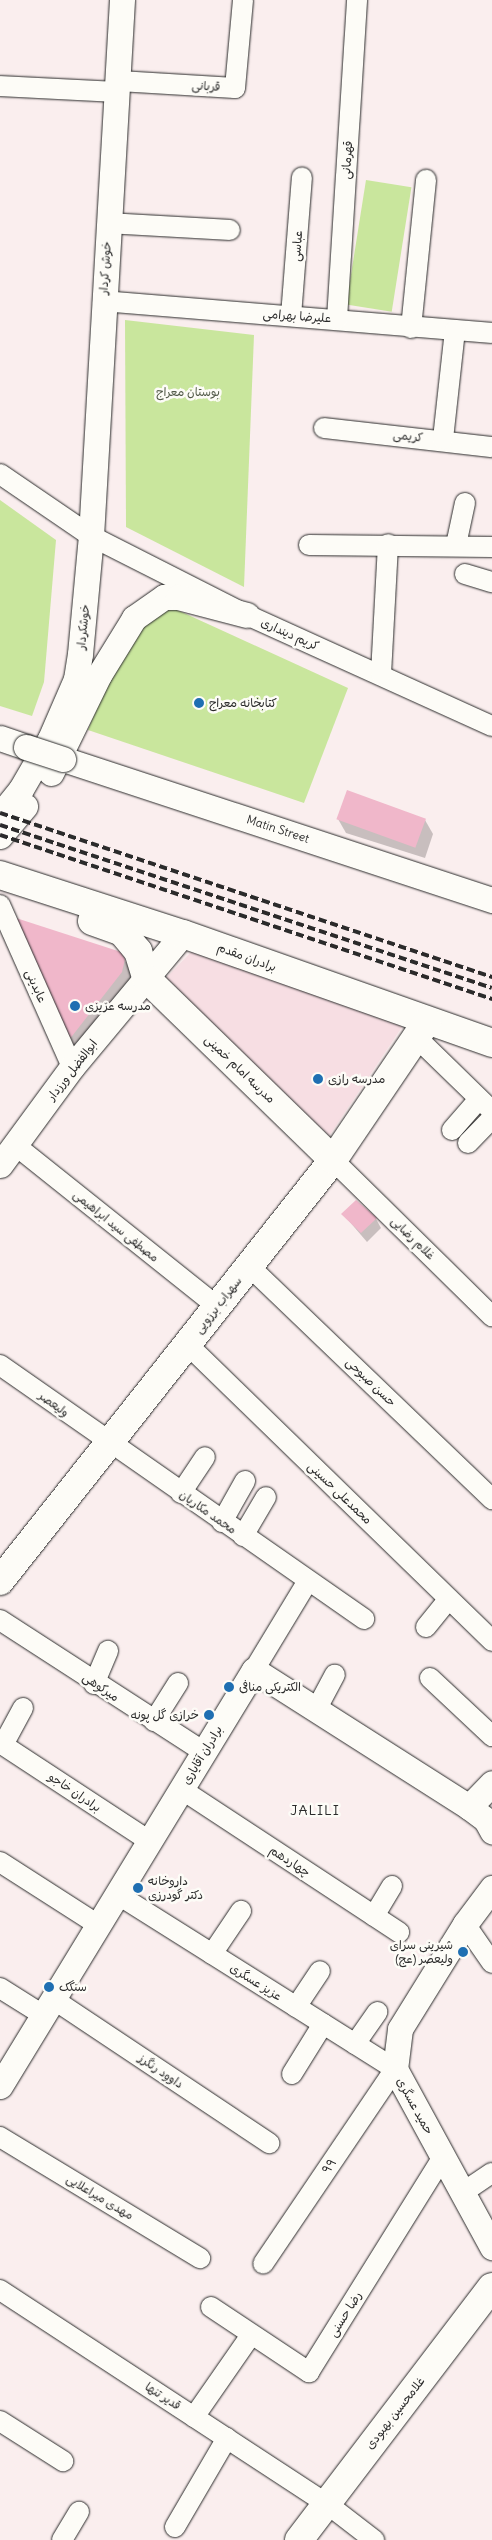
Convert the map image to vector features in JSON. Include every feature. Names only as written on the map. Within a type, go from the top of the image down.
[{"type":"main road","name":"برادران مقدم","points":[[0,875],[183,934],[425,1024],[492,1043]]},
{"type":"main road","points":[[0,889],[122,932],[138,951],[146,978]]},
{"type":"main road","name":"مدرسه امام خمینی","points":[[146,978],[333,1160]]},
{"type":"main road","name":"برادران مقدم","points":[[425,1024],[492,1034]]},
{"type":"main road","name":"سهراب برزویی","points":[[0,1581],[333,1160],[425,1024]]},
{"type":"main road","name":"غلامحسین بهبودی","points":[[298,2540],[492,2287]]},
{"type":"street","name":"خوش کردار","points":[[90,536],[122,0]]},
{"type":"street","name":"قربانی","points":[[118,87],[235,88],[243,0]]},
{"type":"street","name":"قهرمانی","points":[[337,319],[357,0]]},
{"type":"street","points":[[0,86],[118,87]]},
{"type":"street","name":"عباسی","points":[[291,316],[302,177]]},
{"type":"street","points":[[411,328],[426,180]]},
{"type":"street","points":[[108,223],[230,230]]},
{"type":"street","name":"علیرضا بهرامی","points":[[103,301],[337,319],[411,328],[492,333]]},
{"type":"street","points":[[443,439],[455,330]]},
{"type":"street","name":"کریمی","points":[[324,428],[443,439],[492,447]]},
{"type":"street","name":"کریم دینداری","points":[[0,474],[90,536],[247,615],[381,674],[490,719]]},
{"type":"street","points":[[456,545],[465,503]]},
{"type":"street","name":"خوشکردار","points":[[69,719],[79,662],[90,536]]},
{"type":"street","points":[[381,674],[388,544]]},
{"type":"street","points":[[309,545],[388,544],[492,547]]},
{"type":"street","points":[[465,574],[492,582]]},
{"type":"street","points":[[0,816],[69,719],[134,618],[164,597],[178,597],[247,615]]},
{"type":"street","points":[[0,836],[54,768],[69,719]]},
{"type":"street","name":"Matin Street","points":[[0,738],[492,900]]},
{"type":"street","name":"عابدینی","points":[[0,906],[72,1067]]},
{"type":"street","name":"ابوالفضل ورزدار","points":[[0,1165],[72,1067],[183,934]]},
{"type":"street","points":[[425,1024],[486,1105],[452,1130]]},
{"type":"street","points":[[468,1143],[492,1118]]},
{"type":"street","name":"مصطفی سید ابراهیمی","points":[[15,1145],[217,1306]]},
{"type":"street","name":"غلام رضایی","points":[[333,1160],[492,1316]]},
{"type":"street","name":"حسن صبوحی","points":[[249,1266],[492,1499]]},
{"type":"street","name":"محمدعلی حسینی","points":[[187,1344],[492,1642]]},
{"type":"street","name":"ولیعصر","points":[[0,1365],[109,1443]]},
{"type":"street","name":"محمد مکاریان","points":[[109,1443],[364,1619]]},
{"type":"street","points":[[181,1493],[205,1457]]},
{"type":"street","points":[[222,1522],[245,1481]]},
{"type":"street","points":[[242,1536],[266,1497]]},
{"type":"street","points":[[308,1581],[254,1670],[469,1808],[486,1820],[492,1831]]},
{"type":"street","points":[[426,1627],[448,1599]]},
{"type":"street","name":"میرکوهی","points":[[0,1620],[94,1684],[204,1752]]},
{"type":"street","points":[[94,1684],[108,1651]]},
{"type":"street","name":"برادران آقایاری","points":[[0,2086],[254,1670]]},
{"type":"street","points":[[316,1710],[335,1675]]},
{"type":"street","points":[[430,1678],[492,1736]]},
{"type":"street","points":[[154,1721],[178,1683]]},
{"type":"street","points":[[1,1744],[22,1708]]},
{"type":"street","name":"برادران خاجو","points":[[1,1744],[150,1841]]},
{"type":"street","points":[[469,1808],[492,1783]]},
{"type":"street","name":"چهاردهم","points":[[181,1789],[398,1932]]},
{"type":"street","points":[[0,1862],[98,1924]]},
{"type":"street","points":[[374,1916],[392,1886]]},
{"type":"street","name":"حمید عسگری","points":[[492,1888],[465,1924],[400,2029],[395,2069],[492,2248]]},
{"type":"street","name":"عزیز عسگری","points":[[117,1894],[395,2069]]},
{"type":"street","points":[[212,1954],[242,1911]]},
{"type":"street","points":[[465,1924],[492,1963]]},
{"type":"street","points":[[296,2007],[320,1971]]},
{"type":"street","name":"داوود رنگرز","points":[[0,1988],[48,2007],[269,2142]]},
{"type":"street","points":[[355,2044],[377,2012]]},
{"type":"street","points":[[292,2074],[323,2024]]},
{"type":"street","name":"۹۹","points":[[263,2264],[395,2069]]},
{"type":"street","name":"مهدی میراعلایی","points":[[0,2137],[200,2258]]},
{"type":"street","name":"رضا حسنی","points":[[211,2307],[308,2372],[443,2156]]},
{"type":"street","points":[[462,2193],[492,2173]]},
{"type":"street","name":"قدیر تنها","points":[[0,2290],[326,2503],[374,2540]]},
{"type":"street","points":[[194,2416],[251,2335]]},
{"type":"street","points":[[0,2421],[63,2461]]},
{"type":"street","points":[[175,2527],[227,2438]]},
{"type":"street","points":[[62,2540],[79,2512]]},
{"type":"shaded area","name":"مدرسه رازی","points":[[194,949],[406,1021],[329,1136],[165,979]]},
{"type":"green space","points":[[366,180],[411,187],[392,312],[346,304]]},
{"type":"green space","name":"بوستان معراج","points":[[125,320],[254,335],[244,587],[126,527]]},
{"type":"green space","points":[[0,500],[56,540],[44,682],[32,716],[0,706]]},
{"type":"green space","points":[[173,608],[348,688],[304,803],[88,730],[117,654],[145,620]]},
{"type":"building","points":[[347,790],[426,819],[415,848],[336,819]]},
{"type":"building","name":"مدرسه عزیزی","points":[[16,918],[121,952],[125,959],[122,972],[69,1040]]},
{"type":"building","points":[[356,1200],[377,1218],[361,1233],[341,1214]]},
{"type":"railway","points":[[0,813],[492,977]]},
{"type":"railway","points":[[0,825],[492,988]]},
{"type":"railway","points":[[0,835],[492,999]]},
{"type":"place","name":"کتابخانه معراج","points":[[199,703]]},
{"type":"place","name":"مدرسه عزیزی","points":[[75,1006]]},
{"type":"place","name":"مدرسه رازی","points":[[318,1079]]},
{"type":"place","name":"الکتریکی منافی","points":[[229,1687]]},
{"type":"place","name":"خرازی گل پونه","points":[[209,1715]]},
{"type":"place","name":"داروخانه دکتر گودرزی","points":[[138,1888]]},
{"type":"place","name":"شیرینی سرای ولیعصر (عج)","points":[[463,1952]]},
{"type":"place","name":"سنگک","points":[[49,1987]]},
{"type":"district","name":"JALILI","points":[[315,1810]]}]
